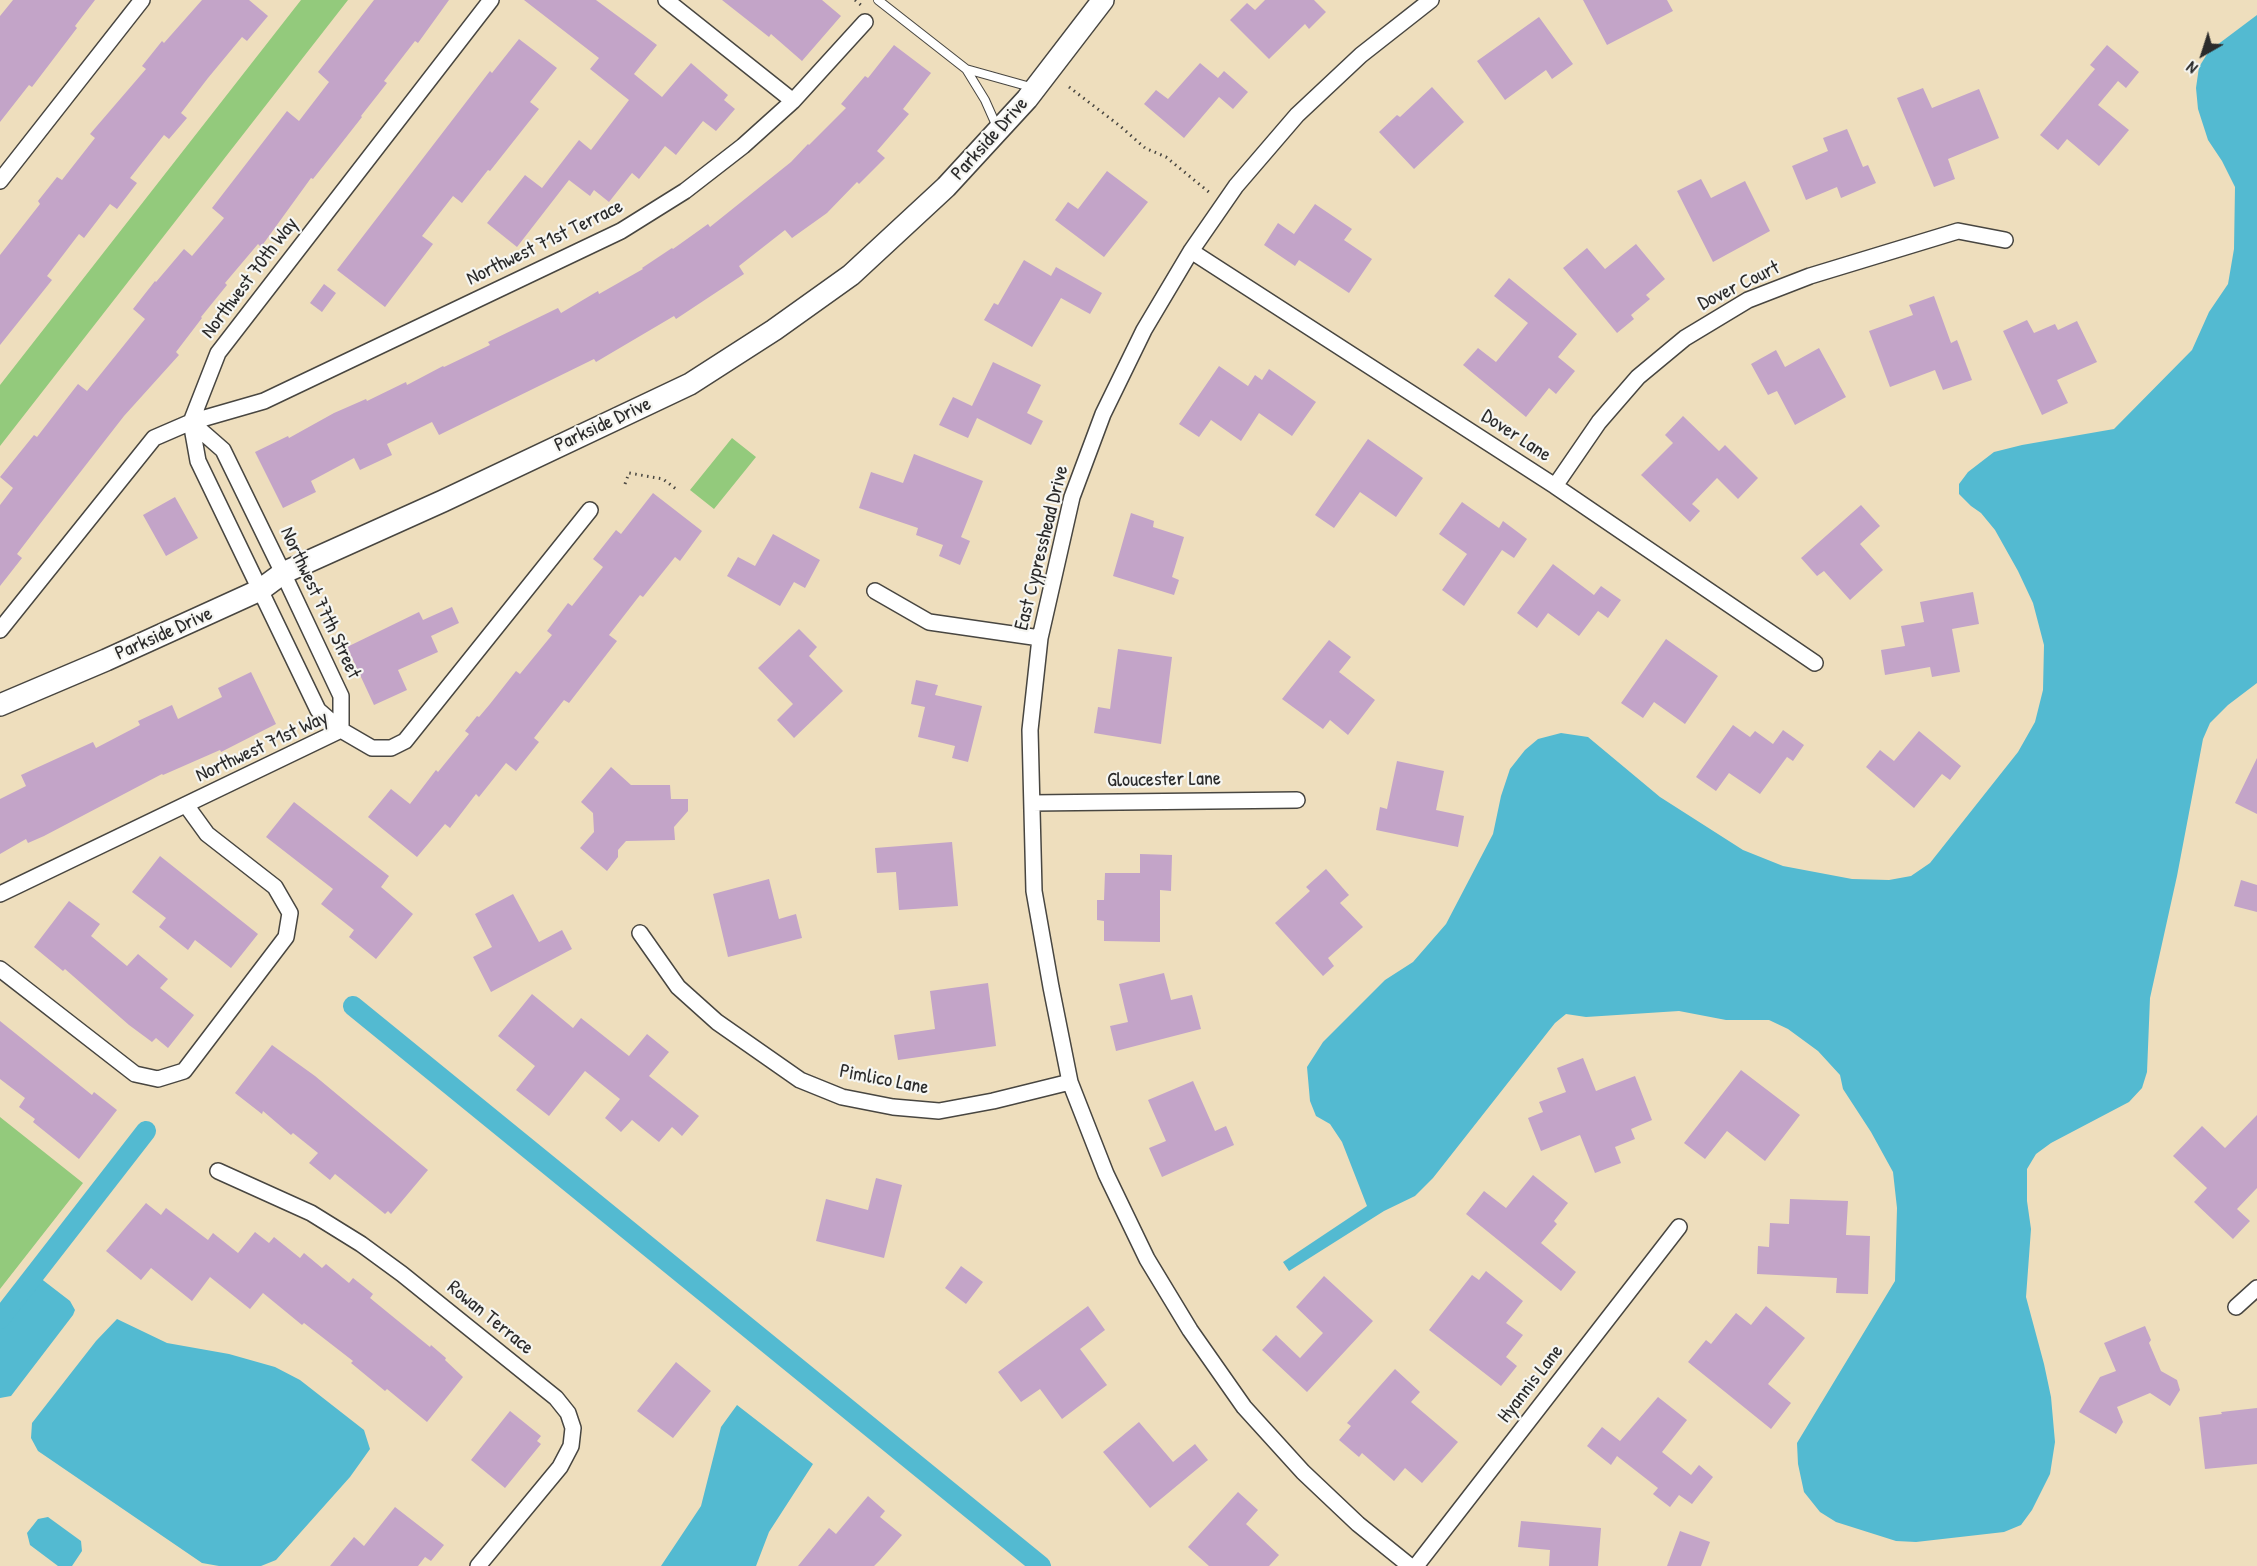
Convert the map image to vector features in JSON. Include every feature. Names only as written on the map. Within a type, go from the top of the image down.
[{"type":"street","points":[[0,181],[142,0]]},
{"type":"street","name":"Northwest 70th Way","points":[[191,422],[218,353],[491,0]]},
{"type":"street","points":[[666,0],[793,101]]},
{"type":"street","name":"Parkside Drive","points":[[0,705],[260,590],[283,573],[443,501],[690,384],[774,330],[851,275],[946,187],[999,131],[1104,0]]},
{"type":"street","name":"East Cypresshead Drive","points":[[1410,1566],[1358,1524],[1303,1472],[1244,1407],[1190,1330],[1147,1259],[1111,1185],[1070,1082],[1051,987],[1034,891],[1030,730],[1040,638],[1072,497],[1103,414],[1144,330],[1191,251],[1236,186],[1298,115],[1361,55],[1431,0]]},
{"type":"street","name":"Northwest 71st Terrace","points":[[191,422],[264,401],[621,231],[686,191],[743,146],[793,101],[865,22]]},
{"type":"street","name":"Dover Court","points":[[1555,486],[1599,422],[1638,376],[1685,338],[1748,300],[1810,276],[1958,231],[2005,240]]},
{"type":"street","name":"Dover Lane","points":[[1191,251],[1555,486],[1815,663]]},
{"type":"street","points":[[0,630],[154,438],[191,422],[198,461],[318,710],[341,730]]},
{"type":"street","name":"Northwest 77th Street","points":[[191,422],[223,450],[236,476],[341,696],[341,730]]},
{"type":"street","points":[[210,487],[236,476]]},
{"type":"street","name":"Northwest 71st Way","points":[[0,894],[341,730],[372,748],[391,748],[405,741],[590,510]]},
{"type":"street","points":[[875,591],[929,622],[1040,638]]},
{"type":"street","points":[[309,691],[334,680]]},
{"type":"street","name":"Gloucester Lane","points":[[1032,803],[1297,800]]},
{"type":"street","points":[[0,969],[135,1074],[158,1079],[184,1071],[286,937],[290,913],[275,887],[207,834],[186,806]]},
{"type":"street","name":"Pimlico Lane","points":[[640,933],[678,987],[717,1022],[800,1080],[842,1097],[893,1107],[939,1111],[993,1101],[1070,1082]]},
{"type":"street","name":"Rowan Terrace","points":[[218,1171],[311,1213],[361,1244],[402,1274],[556,1398],[568,1413],[573,1428],[571,1446],[560,1467],[478,1566]]},
{"type":"street","name":"Hyannis Lane","points":[[1416,1566],[1679,1227]]},
{"type":"street","points":[[2236,1307],[2257,1288]]},
{"type":"lane","points":[[878,0],[966,69],[986,100],[999,131]]},
{"type":"lane","points":[[966,69],[1035,88]]},
{"type":"path","points":[[1069,87],[1145,148],[1166,157],[1223,204]]},
{"type":"path","points":[[625,484],[628,473],[663,479],[676,489]]},
{"type":"green space","points":[[301,0],[348,0],[0,446],[0,385]]},
{"type":"green space","points":[[732,438],[756,457],[714,509],[690,490]]},
{"type":"green space","points":[[0,1117],[83,1183],[0,1289]]},
{"type":"water","points":[[2257,15],[2257,683],[2228,705],[2210,723],[2203,739],[2177,876],[2150,998],[2147,1072],[2142,1088],[2129,1102],[2051,1143],[2036,1154],[2027,1169],[2027,1201],[2031,1229],[2026,1297],[2051,1397],[2055,1442],[2050,1474],[2032,1510],[2021,1525],[2004,1532],[1916,1542],[1896,1541],[1836,1522],[1820,1512],[1804,1492],[1798,1464],[1797,1443],[1895,1281],[1897,1208],[1893,1172],[1843,1089],[1840,1075],[1818,1051],[1788,1029],[1769,1020],[1726,1020],[1679,1011],[1586,1017],[1566,1014],[1555,1023],[1433,1178],[1415,1196],[1384,1211],[1289,1271],[1283,1262],[1367,1206],[1342,1142],[1330,1124],[1316,1116],[1310,1101],[1307,1067],[1323,1042],[1385,980],[1413,962],[1446,924],[1493,834],[1501,796],[1510,769],[1525,750],[1538,739],[1561,733],[1588,737],[1660,797],[1743,850],[1783,866],[1852,879],[1889,880],[1911,876],[1930,863],[2018,752],[2035,722],[2043,690],[2044,645],[2033,603],[2018,571],[1995,530],[1981,513],[1959,494],[1959,484],[1968,472],[1994,452],[2114,429],[2192,350],[2209,312],[2228,284],[2234,249],[2235,187],[2208,140],[2198,109],[2196,88],[2199,67],[2209,51]]},
{"type":"water","points":[[35,1274],[70,1301],[75,1310],[11,1396],[0,1398],[0,1319]]},
{"type":"water","points":[[117,1319],[167,1343],[229,1354],[275,1367],[300,1380],[364,1430],[370,1449],[350,1477],[276,1560],[261,1566],[219,1566],[202,1563],[38,1451],[31,1438],[32,1423],[96,1341]]},
{"type":"water","points":[[737,1405],[813,1464],[769,1532],[756,1566],[661,1566],[701,1506],[721,1427]]},
{"type":"water","points":[[48,1517],[81,1541],[82,1551],[72,1566],[58,1566],[30,1545],[27,1533],[38,1519]]},
{"type":"building","points":[[13,0],[95,0],[75,26],[77,28],[32,87],[29,85],[0,122],[0,16]]},
{"type":"building","points":[[202,0],[249,0],[268,16],[247,41],[242,37],[208,78],[181,113],[187,118],[169,139],[164,135],[130,178],[137,183],[117,209],[110,204],[84,238],[79,234],[47,276],[52,280],[0,345],[0,255],[40,204],[38,201],[57,177],[62,180],[95,138],[90,134],[146,69],[142,66],[162,41],[164,43]]},
{"type":"building","points":[[374,0],[449,0],[418,43],[415,41],[384,81],[387,83],[362,117],[313,179],[311,178],[261,247],[258,244],[225,283],[227,285],[176,352],[179,355],[124,416],[43,520],[17,554],[22,558],[0,586],[0,505],[13,488],[0,477],[34,435],[37,437],[78,384],[87,391],[145,319],[133,309],[184,249],[192,256],[224,218],[212,208],[287,111],[299,121],[329,82],[318,72]]},
{"type":"building","points":[[524,0],[596,0],[657,45],[634,74],[662,97],[691,63],[728,95],[724,100],[735,109],[716,131],[703,121],[676,155],[665,146],[639,179],[632,173],[609,202],[594,190],[590,196],[569,180],[517,247],[487,223],[525,175],[542,188],[579,140],[591,150],[629,100],[590,69],[599,58]]},
{"type":"building","points":[[722,0],[822,0],[841,16],[802,61],[771,34],[769,37]]},
{"type":"building","points":[[1265,0],[1314,0],[1326,12],[1309,29],[1305,24],[1269,59],[1230,20],[1247,3],[1255,10]]},
{"type":"building","points":[[1583,0],[1667,0],[1673,11],[1607,45]]},
{"type":"building","points":[[1539,17],[1573,64],[1552,79],[1546,70],[1505,100],[1477,61]]},
{"type":"building","points":[[519,39],[557,68],[530,102],[539,109],[462,203],[453,196],[422,236],[433,244],[385,307],[337,270],[490,71],[492,73]]},
{"type":"building","points":[[894,45],[931,73],[903,109],[909,114],[877,151],[885,158],[859,184],[857,182],[827,213],[792,238],[785,230],[739,266],[744,274],[676,319],[674,316],[596,362],[594,359],[439,435],[432,422],[387,444],[392,455],[360,470],[354,458],[311,481],[316,492],[283,508],[255,452],[288,436],[289,438],[334,413],[366,399],[367,401],[406,382],[407,385],[490,345],[488,342],[558,308],[561,313],[598,291],[599,294],[643,269],[708,224],[710,227],[809,145],[846,108],[841,104],[865,76],[868,78]]},
{"type":"building","points":[[2107,45],[2139,72],[2126,88],[2118,81],[2098,105],[2129,130],[2099,166],[2067,139],[2058,150],[2040,135],[2095,69],[2090,65]]},
{"type":"building","points":[[1200,63],[1218,78],[1224,71],[1248,92],[1233,109],[1219,97],[1184,138],[1144,104],[1156,90],[1168,99]]},
{"type":"building","points":[[1432,87],[1464,122],[1414,169],[1379,132],[1397,115],[1400,117]]},
{"type":"building","points":[[1923,88],[1932,108],[1979,89],[1999,138],[1948,159],[1955,179],[1934,187],[1897,98]]},
{"type":"building","points":[[1847,129],[1863,167],[1868,165],[1876,183],[1841,198],[1837,187],[1806,200],[1792,166],[1828,151],[1823,138]]},
{"type":"building","points":[[1107,171],[1148,202],[1104,257],[1055,220],[1068,202],[1078,209]]},
{"type":"building","points":[[1701,179],[1711,198],[1745,181],[1770,231],[1713,262],[1677,191]]},
{"type":"building","points":[[1315,204],[1352,229],[1344,240],[1372,259],[1349,293],[1299,260],[1295,266],[1264,245],[1278,223],[1294,234]]},
{"type":"building","points":[[1636,244],[1665,279],[1646,295],[1650,299],[1631,315],[1634,319],[1617,333],[1563,268],[1587,248],[1605,269]]},
{"type":"building","points":[[1024,260],[1051,276],[1056,267],[1102,293],[1090,314],[1061,298],[1032,347],[984,320],[994,303],[998,305]]},
{"type":"building","points":[[1509,278],[1577,334],[1558,357],[1575,371],[1556,394],[1549,388],[1526,417],[1463,365],[1478,348],[1496,362],[1528,323],[1494,296]]},
{"type":"building","points":[[324,284],[336,293],[322,312],[310,303]]},
{"type":"building","points":[[1934,296],[1951,343],[1957,340],[1972,380],[1943,390],[1935,370],[1890,387],[1869,331],[1913,315],[1909,305]]},
{"type":"building","points":[[2027,320],[2034,333],[2055,324],[2058,330],[2077,321],[2097,362],[2057,380],[2068,403],[2042,415],[2003,331]]},
{"type":"building","points":[[1819,348],[1846,397],[1795,425],[1777,391],[1768,395],[1751,364],[1776,350],[1785,367]]},
{"type":"building","points":[[993,362],[1041,385],[1027,413],[1043,421],[1031,445],[977,418],[968,438],[939,425],[953,397],[972,406]]},
{"type":"building","points":[[1219,366],[1248,386],[1255,375],[1262,380],[1269,369],[1316,402],[1292,436],[1259,413],[1241,441],[1211,420],[1199,437],[1179,424]]},
{"type":"building","points":[[1683,416],[1719,451],[1725,445],[1758,478],[1738,499],[1717,478],[1692,504],[1700,511],[1690,522],[1641,475],[1673,443],[1665,435]]},
{"type":"building","points":[[1368,439],[1423,478],[1396,517],[1360,492],[1334,528],[1315,515]]},
{"type":"building","points":[[914,454],[983,481],[961,537],[970,541],[960,565],[939,556],[943,545],[916,535],[918,528],[859,508],[871,472],[903,483]]},
{"type":"building","points":[[653,493],[702,531],[680,561],[675,557],[643,597],[640,595],[609,635],[617,641],[569,703],[564,700],[534,738],[539,742],[516,771],[506,763],[479,797],[476,794],[450,828],[445,824],[417,857],[368,817],[391,789],[410,804],[436,770],[438,772],[469,734],[465,731],[477,716],[479,717],[516,671],[520,674],[552,635],[547,631],[568,603],[572,606],[603,567],[593,559],[616,530],[621,534]]},
{"type":"building","points":[[175,497],[198,538],[166,556],[143,515]]},
{"type":"building","points":[[1462,502],[1499,528],[1503,521],[1527,539],[1514,558],[1502,550],[1464,606],[1442,590],[1467,554],[1439,534]]},
{"type":"building","points":[[1861,505],[1880,526],[1860,544],[1883,570],[1850,600],[1824,571],[1817,576],[1801,558]]},
{"type":"building","points":[[1131,513],[1154,521],[1153,527],[1184,537],[1172,577],[1179,580],[1174,595],[1113,576]]},
{"type":"building","points":[[773,534],[820,560],[805,588],[794,582],[780,606],[727,576],[738,557],[755,566]]},
{"type":"building","points":[[1553,564],[1594,595],[1601,586],[1621,600],[1608,618],[1598,611],[1579,636],[1548,613],[1537,628],[1517,613]]},
{"type":"building","points":[[1973,592],[1979,624],[1952,629],[1960,672],[1932,677],[1930,667],[1885,675],[1881,650],[1905,646],[1901,626],[1924,622],[1920,602]]},
{"type":"building","points":[[452,607],[459,623],[431,636],[438,652],[398,670],[407,690],[374,705],[347,647],[419,612],[423,620]]},
{"type":"building","points":[[799,629],[817,647],[809,656],[843,691],[794,738],[777,720],[793,704],[758,668]]},
{"type":"building","points":[[1666,639],[1718,676],[1685,724],[1654,702],[1643,718],[1621,703]]},
{"type":"building","points":[[1329,640],[1351,657],[1339,672],[1375,700],[1348,735],[1330,720],[1323,729],[1282,699]]},
{"type":"building","points":[[1118,649],[1172,657],[1161,744],[1094,733],[1098,707],[1110,709]]},
{"type":"building","points":[[251,672],[276,724],[221,752],[220,750],[162,774],[44,836],[28,843],[26,839],[0,854],[0,799],[26,786],[21,775],[93,742],[96,748],[140,725],[138,721],[172,705],[178,719],[222,697],[218,688]]},
{"type":"building","points":[[916,680],[938,685],[935,695],[982,706],[968,762],[952,758],[955,746],[918,737],[925,707],[911,704]]},
{"type":"building","points":[[1733,725],[1750,737],[1755,731],[1773,744],[1783,730],[1804,745],[1793,761],[1787,757],[1760,794],[1729,773],[1716,791],[1696,777]]},
{"type":"building","points":[[1919,731],[1961,766],[1950,780],[1942,774],[1914,808],[1866,767],[1880,750],[1894,761]]},
{"type":"building","points":[[2257,758],[2257,814],[2235,803]]},
{"type":"building","points":[[1397,761],[1444,771],[1436,810],[1464,816],[1458,847],[1376,830],[1380,807],[1387,809]]},
{"type":"building","points":[[611,767],[631,785],[670,785],[671,799],[688,799],[688,811],[674,827],[675,840],[626,841],[618,850],[618,857],[607,871],[580,848],[594,832],[593,813],[581,802]]},
{"type":"building","points":[[294,802],[389,876],[381,887],[413,914],[376,959],[349,937],[354,930],[321,904],[333,889],[266,837]]},
{"type":"building","points":[[952,842],[958,906],[899,910],[896,872],[877,873],[875,848]]},
{"type":"building","points":[[1140,854],[1172,855],[1171,891],[1160,890],[1160,942],[1104,941],[1104,921],[1097,920],[1097,900],[1104,900],[1105,873],[1140,873]]},
{"type":"building","points":[[160,856],[258,934],[231,968],[195,940],[188,950],[159,927],[166,918],[132,892]]},
{"type":"building","points":[[1326,869],[1349,895],[1340,903],[1363,927],[1328,958],[1334,966],[1323,976],[1275,923],[1310,891],[1306,887]]},
{"type":"building","points":[[769,879],[779,919],[796,914],[802,938],[728,957],[713,894]]},
{"type":"building","points":[[2241,880],[2257,885],[2257,912],[2234,906]]},
{"type":"building","points":[[513,894],[539,942],[562,930],[572,949],[491,992],[473,957],[492,947],[475,914]]},
{"type":"building","points":[[69,901],[100,924],[91,936],[127,966],[138,954],[168,979],[160,988],[194,1015],[168,1048],[156,1038],[152,1042],[129,1025],[65,969],[63,971],[34,947]]},
{"type":"building","points":[[1164,973],[1171,1000],[1192,995],[1201,1029],[1116,1051],[1110,1026],[1128,1022],[1119,984]]},
{"type":"building","points":[[988,983],[996,1046],[898,1060],[894,1035],[935,1029],[930,991]]},
{"type":"building","points":[[532,994],[573,1028],[581,1018],[629,1056],[647,1034],[669,1052],[649,1076],[699,1116],[682,1136],[672,1127],[659,1142],[632,1120],[621,1132],[605,1118],[620,1099],[585,1071],[549,1116],[516,1090],[535,1066],[498,1036]]},
{"type":"building","points":[[0,1021],[92,1095],[94,1092],[117,1110],[79,1159],[33,1122],[35,1119],[19,1107],[25,1098],[0,1079]]},
{"type":"building","points":[[272,1045],[315,1076],[428,1170],[391,1214],[388,1211],[385,1214],[335,1174],[330,1180],[309,1163],[318,1153],[293,1133],[291,1135],[263,1111],[262,1114],[235,1093]]},
{"type":"building","points":[[1583,1058],[1596,1091],[1635,1076],[1652,1120],[1631,1129],[1635,1139],[1615,1147],[1621,1163],[1595,1173],[1580,1135],[1541,1151],[1528,1118],[1543,1112],[1539,1102],[1566,1092],[1557,1068]]},
{"type":"building","points":[[1741,1070],[1800,1115],[1765,1161],[1727,1131],[1705,1159],[1684,1143]]},
{"type":"building","points":[[1193,1081],[1215,1131],[1226,1126],[1234,1145],[1162,1177],[1149,1148],[1166,1141],[1148,1100]]},
{"type":"building","points":[[2257,1115],[2257,1188],[2237,1209],[2250,1221],[2233,1239],[2194,1202],[2207,1188],[2173,1156],[2202,1126],[2225,1148]]},
{"type":"building","points":[[1533,1175],[1568,1203],[1554,1221],[1557,1224],[1541,1243],[1576,1272],[1561,1291],[1466,1214],[1484,1191],[1506,1208]]},
{"type":"building","points":[[876,1178],[902,1185],[884,1258],[816,1241],[826,1199],[868,1210]]},
{"type":"building","points":[[1790,1199],[1848,1201],[1846,1235],[1870,1236],[1868,1294],[1836,1293],[1837,1278],[1757,1274],[1758,1246],[1769,1247],[1770,1223],[1789,1224]]},
{"type":"building","points":[[146,1203],[161,1215],[166,1208],[208,1240],[213,1233],[238,1253],[255,1232],[269,1243],[274,1237],[300,1258],[304,1253],[322,1268],[326,1264],[349,1283],[353,1278],[373,1294],[370,1298],[430,1347],[431,1345],[463,1377],[427,1422],[351,1363],[353,1361],[304,1323],[302,1325],[263,1293],[250,1309],[210,1277],[192,1301],[151,1268],[141,1280],[106,1251]]},
{"type":"building","points":[[961,1266],[983,1282],[966,1304],[945,1288]]},
{"type":"building","points":[[1486,1271],[1523,1301],[1506,1323],[1523,1335],[1506,1357],[1517,1366],[1501,1386],[1429,1330],[1472,1275],[1479,1280]]},
{"type":"building","points":[[1324,1276],[1373,1321],[1307,1392],[1262,1350],[1276,1335],[1300,1358],[1323,1333],[1296,1307]]},
{"type":"building","points":[[1088,1306],[1105,1330],[1080,1349],[1107,1385],[1062,1419],[1040,1389],[1021,1402],[998,1372]]},
{"type":"building","points":[[1766,1306],[1805,1338],[1768,1384],[1791,1403],[1771,1429],[1688,1362],[1706,1340],[1711,1344],[1736,1313],[1751,1325]]},
{"type":"building","points":[[2145,1326],[2151,1340],[2149,1343],[2161,1371],[2177,1380],[2180,1390],[2170,1406],[2150,1393],[2117,1407],[2123,1422],[2116,1434],[2079,1412],[2100,1377],[2116,1371],[2104,1343]]},
{"type":"building","points":[[676,1362],[711,1391],[673,1438],[637,1411]]},
{"type":"building","points":[[1395,1369],[1420,1392],[1411,1402],[1458,1442],[1422,1483],[1405,1468],[1394,1481],[1362,1453],[1359,1457],[1339,1440],[1351,1426],[1347,1423]]},
{"type":"building","points":[[1658,1397],[1687,1420],[1662,1452],[1691,1475],[1699,1465],[1713,1477],[1692,1504],[1679,1495],[1670,1507],[1653,1494],[1658,1488],[1617,1456],[1611,1465],[1587,1446],[1602,1427],[1620,1441]]},
{"type":"building","points":[[2257,1408],[2257,1464],[2205,1469],[2199,1417]]},
{"type":"building","points":[[510,1411],[541,1436],[537,1441],[541,1444],[505,1488],[471,1460]]},
{"type":"building","points":[[1139,1422],[1173,1462],[1195,1444],[1208,1460],[1150,1508],[1103,1452]]},
{"type":"building","points":[[1238,1492],[1258,1510],[1246,1524],[1279,1555],[1269,1566],[1209,1566],[1188,1547]]},
{"type":"building","points":[[868,1496],[885,1511],[880,1517],[902,1535],[874,1566],[798,1566],[829,1528],[836,1534]]},
{"type":"building","points":[[395,1507],[444,1545],[431,1561],[425,1557],[418,1566],[330,1566],[354,1537],[364,1546]]},
{"type":"building","points":[[1521,1521],[1601,1528],[1598,1566],[1549,1566],[1550,1550],[1518,1547]]},
{"type":"building","points":[[1680,1531],[1710,1542],[1701,1566],[1667,1566]]},
{"type":"waterway","points":[[353,1006],[1041,1566]]},
{"type":"waterway","points":[[0,1319],[146,1131]]}]
